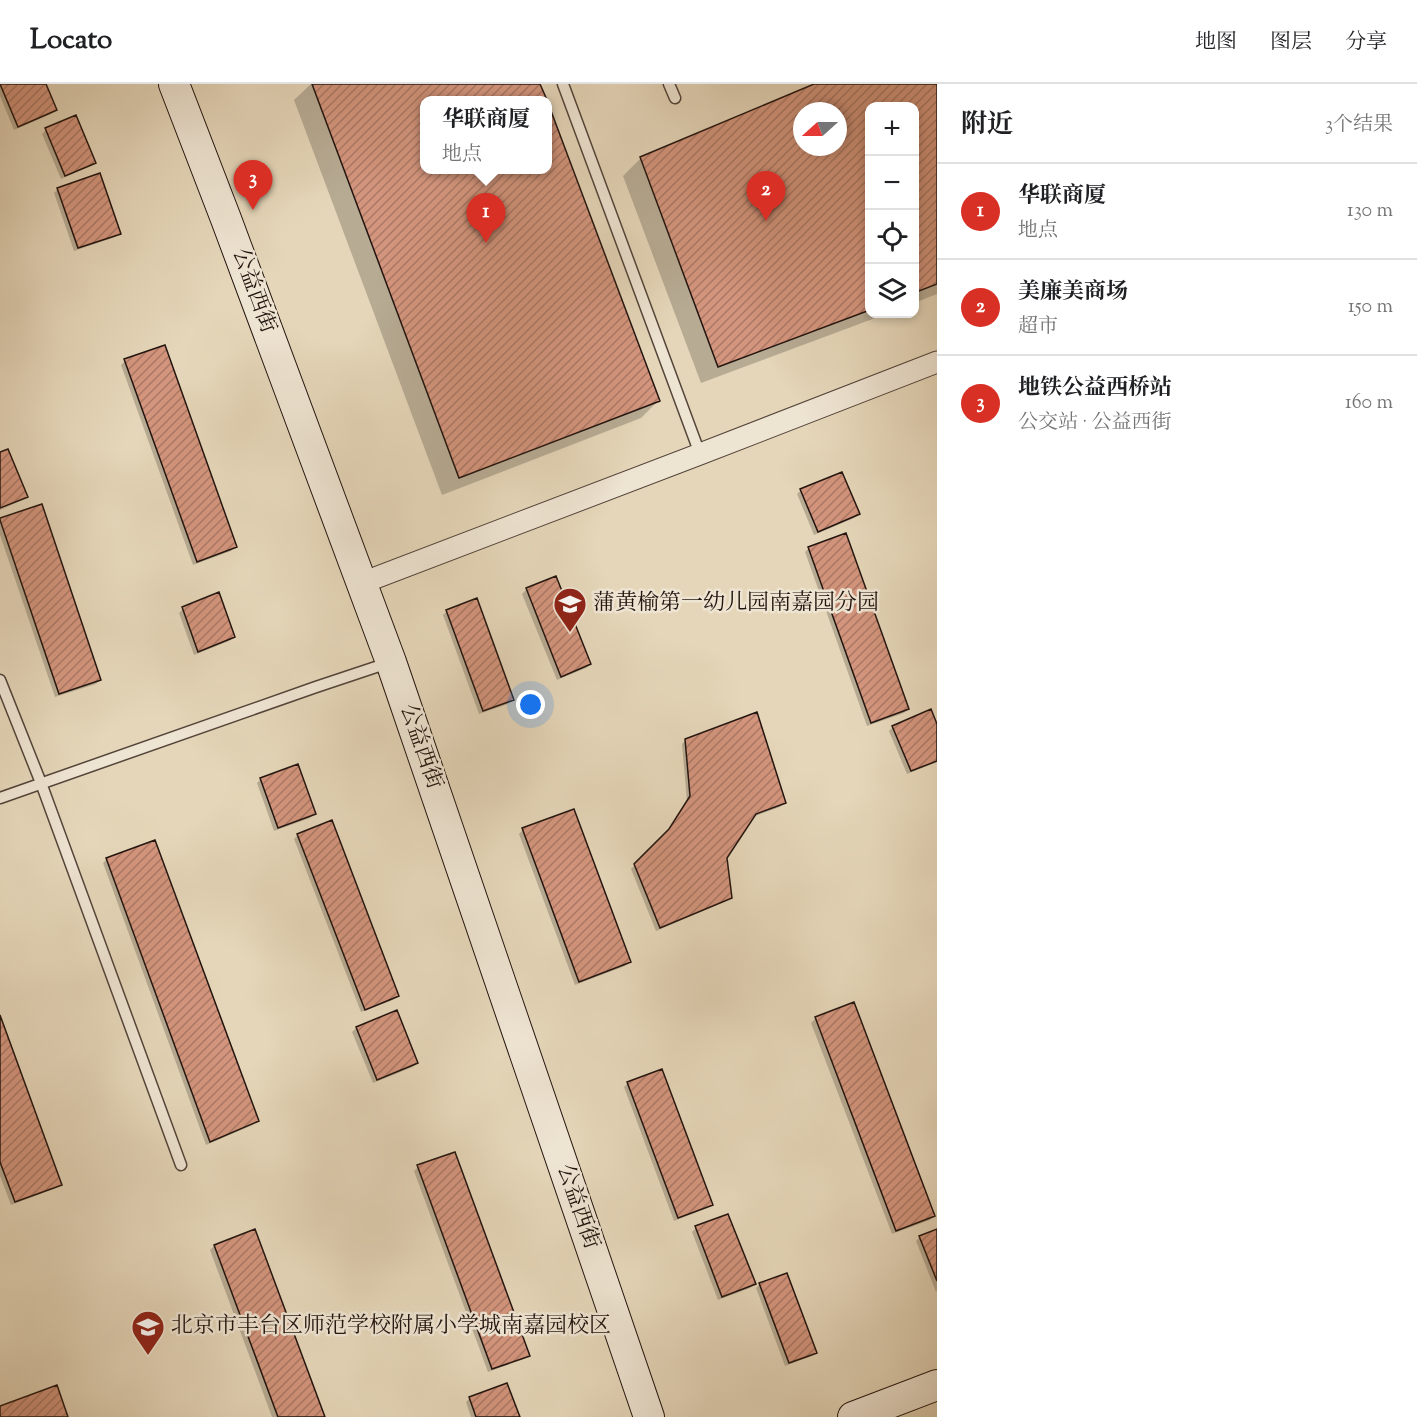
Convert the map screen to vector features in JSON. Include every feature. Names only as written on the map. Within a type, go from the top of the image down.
[{"type":"street","name":"公益西街","points":[[174,84],[391,662],[649,1417]]},
{"type":"street","points":[[362,583],[937,362]]},
{"type":"street","points":[[853,1417],[937,1385]]},
{"type":"lane","points":[[563,84],[700,454]]},
{"type":"lane","points":[[669,84],[675,99]]},
{"type":"lane","points":[[0,798],[391,662]]},
{"type":"lane","points":[[0,680],[41,783],[181,1165]]},
{"type":"building","points":[[0,84],[46,84],[57,110],[18,127]]},
{"type":"building","points":[[312,84],[540,84],[545,96],[420,96],[420,174],[552,174],[552,114],[660,401],[459,478]]},
{"type":"building","points":[[814,84],[937,84],[937,284],[919,291],[919,102],[865,102],[865,312],[718,367],[640,157]]},
{"type":"building","points":[[76,115],[96,163],[65,176],[45,128]]},
{"type":"building","points":[[100,173],[121,234],[78,248],[57,188]]},
{"type":"building","points":[[165,345],[237,547],[197,562],[124,359]]},
{"type":"building","points":[[8,449],[28,497],[0,508],[0,452]]},
{"type":"building","points":[[842,472],[860,514],[818,532],[800,489]]},
{"type":"building","points":[[42,504],[101,680],[59,694],[0,520],[0,518]]},
{"type":"building","points":[[846,533],[909,709],[871,723],[808,547]]},
{"type":"building","points":[[556,576],[591,664],[561,677],[526,588]]},
{"type":"building","points":[[219,592],[235,637],[198,652],[182,607]]},
{"type":"building","points":[[477,598],[514,700],[483,711],[446,610]]},
{"type":"building","points":[[931,709],[937,724],[937,761],[911,771],[892,726]]},
{"type":"building","points":[[757,712],[786,803],[756,814],[727,858],[732,898],[660,928],[634,864],[669,829],[690,796],[685,739]]},
{"type":"building","points":[[298,764],[316,814],[278,828],[260,778]]},
{"type":"building","points":[[574,809],[631,962],[579,982],[522,828]]},
{"type":"building","points":[[332,820],[399,996],[365,1010],[297,834]]},
{"type":"building","points":[[155,840],[259,1121],[210,1142],[106,858]]},
{"type":"building","points":[[854,1002],[935,1216],[896,1231],[815,1017]]},
{"type":"building","points":[[397,1010],[418,1063],[377,1080],[356,1027]]},
{"type":"building","points":[[0,1015],[62,1185],[15,1202],[0,1162]]},
{"type":"building","points":[[662,1069],[713,1205],[678,1218],[627,1082]]},
{"type":"building","points":[[455,1152],[530,1356],[492,1369],[417,1165]]},
{"type":"building","points":[[728,1214],[756,1284],[722,1297],[695,1226]]},
{"type":"building","points":[[255,1229],[325,1417],[278,1417],[214,1245]]},
{"type":"building","points":[[937,1229],[937,1281],[919,1236]]},
{"type":"building","points":[[787,1273],[817,1353],[789,1363],[759,1283]]},
{"type":"building","points":[[507,1383],[520,1417],[476,1417],[469,1397]]},
{"type":"building","points":[[57,1385],[68,1417],[0,1417],[0,1406]]},
{"type":"place","name":"地铁公益西桥站","points":[[253,210]]},
{"type":"place","name":"美廉美商场","points":[[766,221]]},
{"type":"place","name":"华联商厦","points":[[486,243]]},
{"type":"place","name":"蒲黄榆第一幼儿园南嘉园分园","points":[[570,633]]},
{"type":"place","name":"北京市丰台区师范学校附属小学城南嘉园校区","points":[[148,1356]]}]
